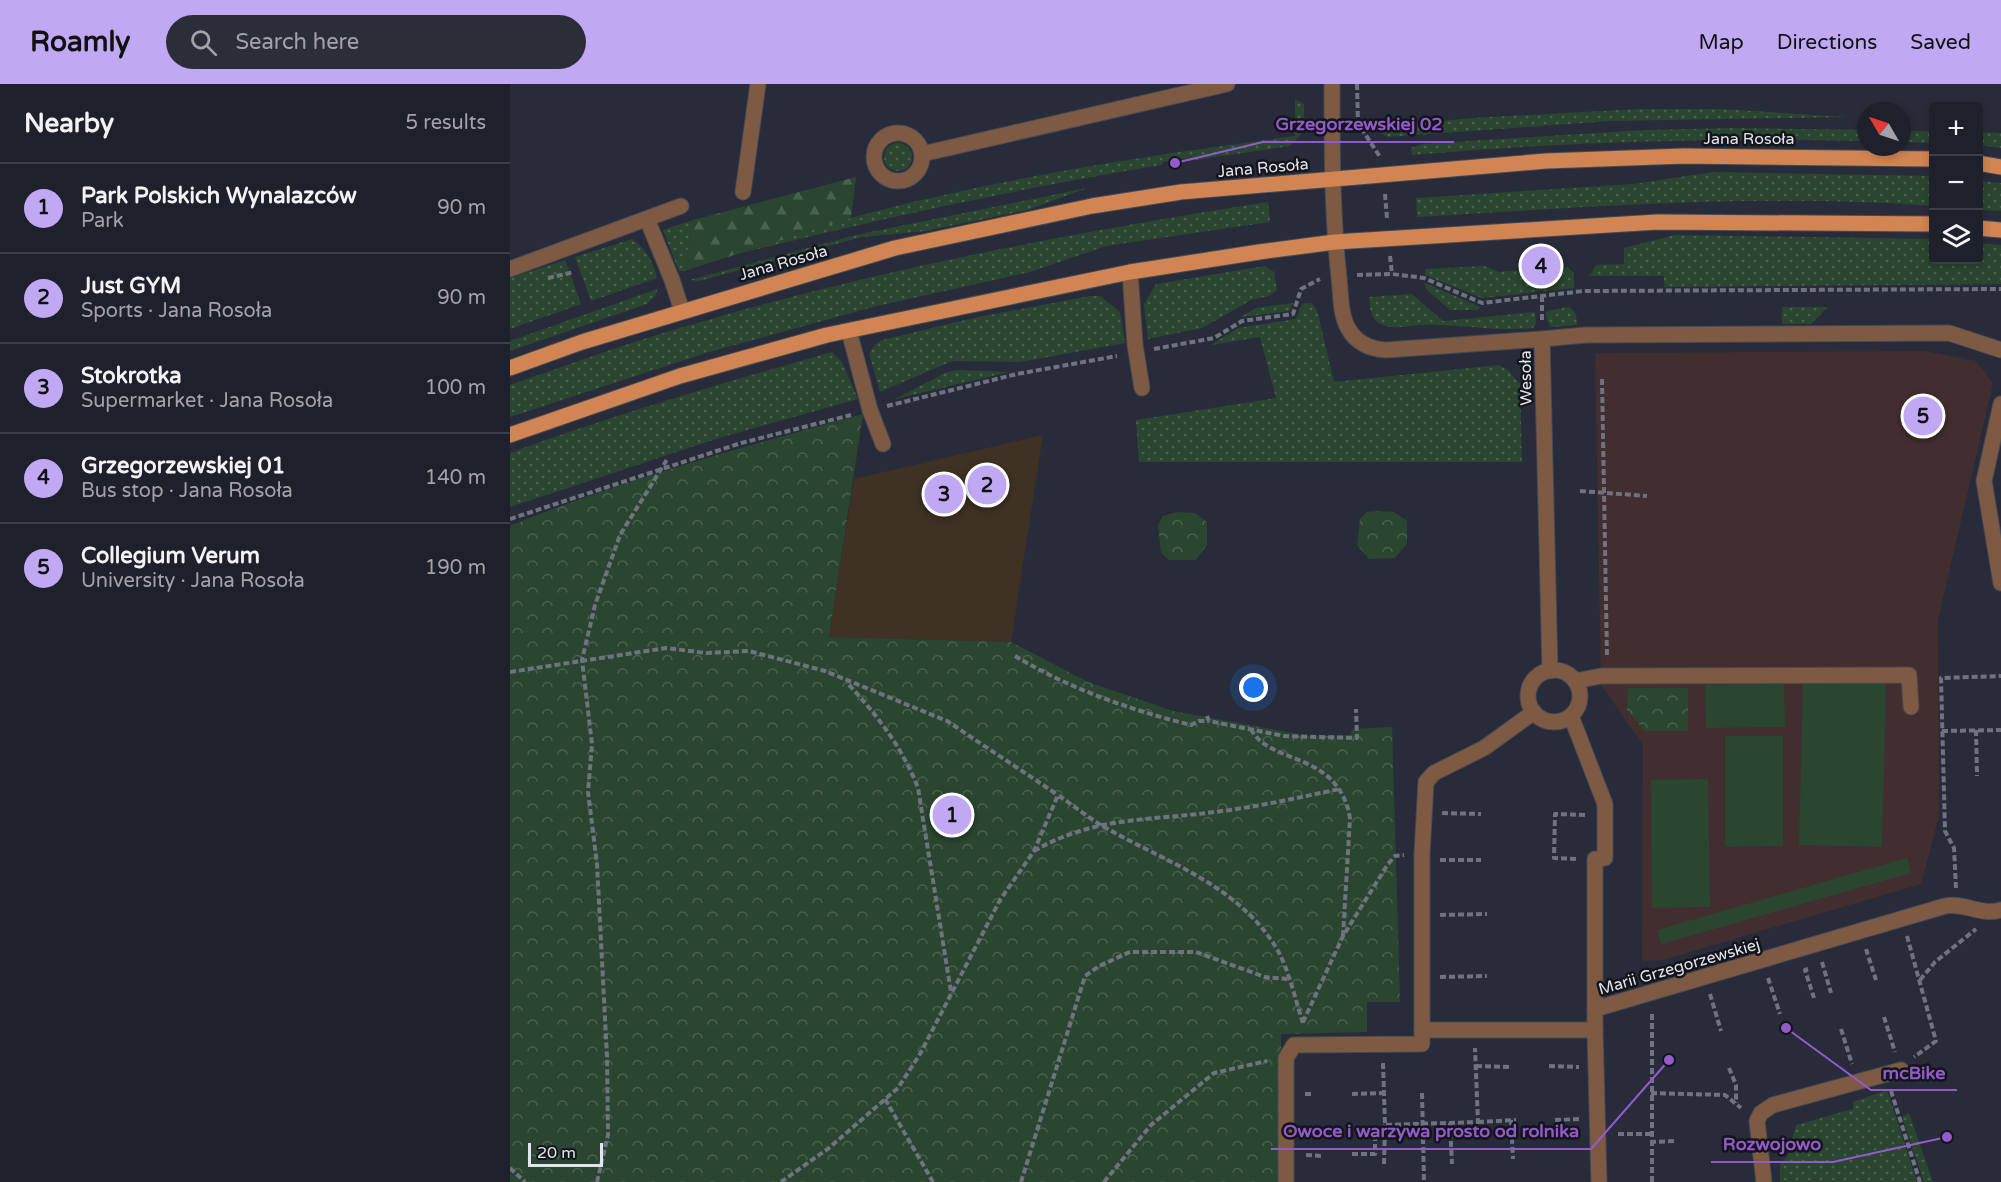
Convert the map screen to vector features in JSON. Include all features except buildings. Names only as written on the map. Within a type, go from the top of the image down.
[{"type":"main road","name":"Jana Rosoła","points":[[510,368],[582,342],[895,248],[1092,206],[1181,192],[1546,161],[1684,156],[1929,159]]},
{"type":"main road","points":[[1983,164],[2001,167]]},
{"type":"main road","points":[[510,435],[680,376],[849,331],[1130,272],[1335,242],[1657,222],[1929,224]]},
{"type":"main road","points":[[1983,228],[2001,230]]},
{"type":"street","points":[[743,192],[758,84]]},
{"type":"street","points":[[922,154],[1227,84]]},
{"type":"street","points":[[1332,84],[1331,179],[1335,242]]},
{"type":"street","points":[[510,268],[681,207]]},
{"type":"street","points":[[646,219],[672,280],[682,311]]},
{"type":"street","name":"Wesoła","points":[[1335,242],[1344,320],[1354,337],[1368,347],[1386,350],[1542,339],[1550,671]]},
{"type":"street","points":[[1130,272],[1136,353],[1142,388]]},
{"type":"street","points":[[849,331],[870,410],[883,444]]},
{"type":"street","points":[[1542,339],[1586,335],[1948,333],[2001,350]]},
{"type":"street","points":[[2001,404],[1984,481],[2001,583]]},
{"type":"street","points":[[1575,681],[1580,699],[1571,716],[1562,721],[1552,722],[1542,719],[1534,712],[1529,692],[1540,675],[1550,671],[1559,671],[1575,681],[1608,676],[1909,675],[1911,707]]},
{"type":"street","points":[[1286,1182],[1290,1051],[1383,1044],[1422,1044],[1422,857],[1426,783],[1434,773],[1484,748],[1534,712]]},
{"type":"street","points":[[1571,716],[1585,750],[1606,815],[1605,858],[1594,859]]},
{"type":"street","name":"Marii Grzegorzewskiej","points":[[1594,859],[1595,1009],[1956,903],[1979,912],[2001,910]]},
{"type":"street","points":[[1595,1009],[1599,1182]]},
{"type":"street","points":[[1422,1030],[1474,1032],[1595,1030]]},
{"type":"street","points":[[1764,1182],[1757,1121],[1761,1113],[1773,1105],[1901,1070]]},
{"type":"path","points":[[1357,84],[1358,123],[1382,160]]},
{"type":"path","points":[[1385,197],[1387,223]]},
{"type":"path","points":[[1390,250],[1392,274]]},
{"type":"path","points":[[1369,274],[1424,278],[1482,303],[1583,291],[2001,289]]},
{"type":"path","points":[[510,519],[741,443],[1017,374],[1214,338],[1242,321],[1293,314],[1301,289],[1317,279]]},
{"type":"path","points":[[1602,379],[1602,492],[1608,676]]},
{"type":"path","points":[[597,1182],[608,1135],[607,1056],[597,864],[588,792],[592,744],[582,660],[595,605],[620,535],[668,458]]},
{"type":"path","points":[[1580,491],[1647,496]]},
{"type":"path","points":[[510,672],[666,648],[706,653],[749,651],[825,671],[847,682],[947,721],[1099,824],[1173,860],[1223,892],[1258,923],[1278,951],[1303,1023]]},
{"type":"path","points":[[1015,656],[1036,669],[1136,711],[1191,725],[1208,718],[1284,736],[1357,738],[1356,709]]},
{"type":"path","points":[[1957,863],[1954,848],[1945,831],[1941,678],[2001,676]]},
{"type":"path","points":[[847,682],[869,706],[907,760],[918,788],[951,993]]},
{"type":"path","points":[[1251,729],[1254,735],[1264,742],[1309,763],[1340,789],[1347,801],[1350,818],[1343,936]]},
{"type":"path","points":[[1976,730],[1977,776]]},
{"type":"path","points":[[1942,731],[2001,730]]},
{"type":"path","points":[[1034,851],[1061,836],[1099,824],[1220,811],[1340,789]]},
{"type":"path","points":[[781,1182],[829,1148],[898,1088],[920,1054],[1000,900],[1034,851],[1058,795]]},
{"type":"path","points":[[1424,813],[1480,814]]},
{"type":"path","points":[[1594,859],[1554,858],[1555,814],[1606,815]]},
{"type":"path","points":[[1104,1182],[1152,1125],[1214,1073],[1290,1051],[1343,936],[1395,856],[1481,860]]},
{"type":"path","points":[[1422,916],[1487,914]]},
{"type":"path","points":[[1884,1017],[1901,1070],[1936,1041],[1902,919]]},
{"type":"path","points":[[1920,981],[1935,962],[1979,926]]},
{"type":"path","points":[[1861,931],[1876,980]]},
{"type":"path","points":[[1813,946],[1831,993]]},
{"type":"path","points":[[1813,946],[1814,967],[1805,970],[1814,998]]},
{"type":"path","points":[[1021,1182],[1085,976],[1099,966],[1130,952],[1196,952],[1265,977],[1288,979]]},
{"type":"path","points":[[1763,961],[1780,1014]]},
{"type":"path","points":[[1422,977],[1487,976]]},
{"type":"path","points":[[1705,978],[1721,1031]]},
{"type":"path","points":[[1649,994],[1652,1011],[1650,1134],[1652,1182]]},
{"type":"path","points":[[1841,1029],[1858,1082]]},
{"type":"path","points":[[1474,1032],[1478,1122]]},
{"type":"path","points":[[1383,1044],[1384,1164]]},
{"type":"path","points":[[1476,1066],[1510,1067]]},
{"type":"path","points":[[1550,1066],[1596,1067]]},
{"type":"path","points":[[1729,1068],[1736,1085],[1736,1103]]},
{"type":"path","points":[[1885,1074],[1920,1182]]},
{"type":"path","points":[[1352,1094],[1384,1093]]},
{"type":"path","points":[[1422,1093],[1424,1182]]},
{"type":"path","points":[[1651,1093],[1725,1095],[1757,1121]]},
{"type":"path","points":[[1303,1094],[1314,1094]]},
{"type":"path","points":[[885,1099],[933,1182]]},
{"type":"path","points":[[1385,1125],[1514,1120],[1512,1159]]},
{"type":"path","points":[[1450,1123],[1452,1164]]},
{"type":"path","points":[[1352,1154],[1376,1154],[1375,1140],[1385,1125]]},
{"type":"path","points":[[1597,1134],[1650,1134]]},
{"type":"path","points":[[1650,1142],[1675,1141]]},
{"type":"path","points":[[510,1168],[525,1182]]},
{"type":"shaded area","points":[[1925,351],[1976,361],[1993,383],[1938,620],[1939,816],[1921,884],[1663,960],[1642,961],[1643,745],[1601,685],[1595,353]]},
{"type":"shaded area","points":[[1043,435],[1011,642],[829,637],[854,479]]},
{"type":"green space","points":[[1295,99],[1304,104],[1304,131],[1290,146],[1188,161],[1187,158],[1163,162],[1162,165],[949,205],[738,254],[837,222],[961,191],[1128,160],[1295,136]]},
{"type":"green space","points":[[1641,109],[1720,109],[1846,117],[1611,121],[1388,137],[1370,128],[1472,118]]},
{"type":"green space","points":[[1735,128],[1857,130],[1857,141],[1639,142],[1412,155],[1411,148],[1422,144],[1645,130]]},
{"type":"green space","points":[[1911,131],[1929,131],[1929,143],[1911,142]]},
{"type":"green space","points":[[1983,132],[2001,133],[2001,148],[1983,146]]},
{"type":"green space","points":[[898,143],[908,147],[912,157],[908,167],[898,171],[888,167],[884,157],[888,147]]},
{"type":"green space","points":[[1713,172],[1929,176],[1929,206],[1869,202],[1740,201],[1417,217],[1416,198],[1634,184]]},
{"type":"green space","points":[[856,177],[851,218],[684,271],[693,220]]},
{"type":"green space","points":[[1983,181],[2001,183],[2001,211],[1983,210]]},
{"type":"green space","points":[[1087,188],[1027,210],[926,231],[862,237],[699,281],[690,280],[856,235]]},
{"type":"green space","points":[[1268,202],[1270,222],[1106,246],[1030,272],[877,306],[706,353],[510,417],[510,385],[641,340],[735,312],[962,257]]},
{"type":"green space","points":[[693,220],[684,271],[679,271],[663,230]]},
{"type":"green space","points":[[1675,235],[1929,239],[1929,264],[1983,264],[1983,243],[2001,245],[2001,284],[1664,287],[1664,276],[1590,276],[1596,265],[1624,264],[1624,248]]},
{"type":"green space","points":[[632,239],[648,256],[657,278],[591,301],[575,257]]},
{"type":"green space","points":[[565,260],[581,304],[510,329],[510,278]]},
{"type":"green space","points":[[1265,266],[1274,272],[1277,290],[1269,296],[1251,300],[1202,328],[1148,339],[1144,304],[1156,284]]},
{"type":"green space","points":[[1484,266],[1499,272],[1567,267],[1574,273],[1574,288],[1482,298],[1425,275],[1425,269]]},
{"type":"green space","points":[[1425,283],[1480,307],[1477,310],[1450,310],[1426,289]]},
{"type":"green space","points":[[657,289],[656,295],[647,304],[510,351],[510,341]]},
{"type":"green space","points":[[1412,294],[1443,321],[1535,312],[1536,323],[1533,328],[1518,329],[1432,325],[1394,327],[1377,322],[1370,309],[1369,297]]},
{"type":"green space","points":[[1100,296],[1120,312],[1125,343],[1020,362],[952,361],[880,392],[869,354],[882,340],[978,317]]},
{"type":"green space","points":[[1293,303],[1290,311],[1241,317],[1256,308]]},
{"type":"green space","points":[[1312,303],[1317,310],[1334,382],[1499,365],[1509,371],[1520,384],[1522,462],[1139,462],[1136,420],[1276,398],[1260,337],[1211,345],[1238,328],[1296,319],[1302,304]]},
{"type":"green space","points":[[1569,307],[1576,314],[1577,325],[1551,327],[1546,311]]},
{"type":"green space","points":[[1782,307],[1828,307],[1811,324],[1782,324]]},
{"type":"green space","points":[[832,352],[842,362],[858,399],[722,437],[510,507],[510,453],[630,412]]},
{"type":"green space","points":[[958,370],[1009,372],[895,399],[947,372]]},
{"type":"green space","points":[[863,414],[829,637],[1011,642],[1088,682],[1173,711],[1309,736],[1351,735],[1352,729],[1392,727],[1400,1002],[1367,1002],[1367,1032],[1281,1034],[1281,1182],[510,1182],[510,526],[640,479]]},
{"type":"green space","points":[[1177,512],[1195,513],[1207,522],[1207,545],[1196,560],[1169,560],[1161,553],[1158,525],[1163,516]]},
{"type":"green space","points":[[1367,512],[1394,512],[1407,521],[1407,544],[1395,558],[1369,559],[1357,545],[1360,519]]},
{"type":"green space","points":[[1803,682],[1886,684],[1882,847],[1799,845]]},
{"type":"green space","points":[[1784,684],[1785,727],[1706,728],[1705,685]]},
{"type":"green space","points":[[1628,688],[1688,688],[1688,731],[1645,731],[1627,710]]},
{"type":"green space","points":[[1725,736],[1783,736],[1783,846],[1725,847]]},
{"type":"green space","points":[[1708,779],[1710,907],[1652,908],[1651,780]]},
{"type":"green space","points":[[1907,858],[1911,873],[1661,944],[1657,930]]},
{"type":"green space","points":[[1887,1090],[1917,1182],[1780,1182],[1780,1164],[1787,1157],[1796,1125],[1853,1109],[1853,1102]]},
{"type":"green space","points":[[1909,1113],[1933,1182],[1924,1182],[1902,1117]]},
{"type":"place","name":"Grzegorzewskiej 02","points":[[1175,163]]},
{"type":"place","name":"Grzegorzewskiej 01","points":[[1541,266]]},
{"type":"place","name":"Collegium Verum","points":[[1923,416]]},
{"type":"place","name":"Just GYM","points":[[987,485]]},
{"type":"place","name":"Stokrotka","points":[[944,494]]},
{"type":"place","name":"Park Polskich Wynalazców","points":[[952,815]]},
{"type":"place","name":"mcBike","points":[[1786,1028]]},
{"type":"place","name":"Owoce i warzywa prosto od rolnika","points":[[1669,1060]]},
{"type":"place","name":"Rozwojowo","points":[[1947,1137]]}]
